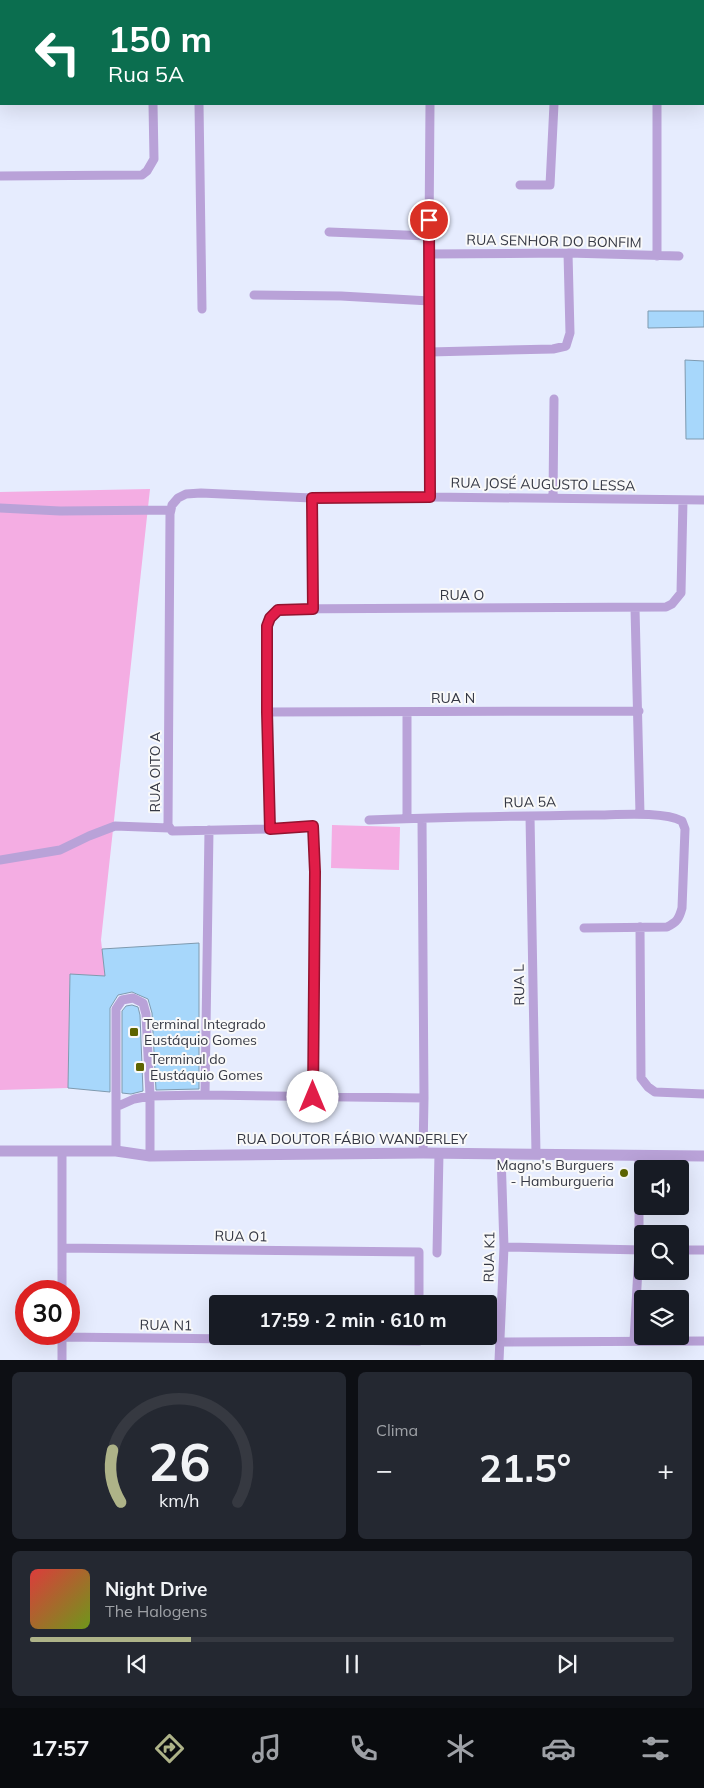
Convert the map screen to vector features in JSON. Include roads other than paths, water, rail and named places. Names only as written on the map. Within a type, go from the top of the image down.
[{"type":"street","points":[[0,176],[142,175],[148,171],[154,160],[153,105]]},
{"type":"street","points":[[199,105],[202,309]]},
{"type":"street","points":[[430,105],[428,236],[430,301],[430,497]]},
{"type":"street","points":[[520,185],[550,185],[554,105]]},
{"type":"street","points":[[657,105],[657,256]]},
{"type":"street","points":[[329,232],[428,236]]},
{"type":"street","points":[[429,352],[553,349],[566,346],[570,333],[568,253]]},
{"type":"street","name":"RUA SENHOR DO BONFIM","points":[[429,254],[568,253],[680,256]]},
{"type":"street","points":[[254,295],[341,296],[430,301]]},
{"type":"street","points":[[553,498],[554,399]]},
{"type":"street","name":"RUA JOSÉ AUGUSTO LESSA","points":[[175,501],[186,494],[201,493],[312,498],[430,497],[704,500]]},
{"type":"street","points":[[312,498],[313,609]]},
{"type":"street","name":"RUA O","points":[[267,712],[267,626],[270,618],[278,610],[636,608],[666,607],[672,604],[681,593],[683,500]]},
{"type":"street","name":"RUA OITO A","points":[[175,501],[171,510],[168,825],[172,830],[270,829]]},
{"type":"street","points":[[0,508],[60,511],[171,510]]},
{"type":"street","points":[[636,608],[640,814]]},
{"type":"street","name":"RUA N","points":[[267,712],[639,711]]},
{"type":"street","points":[[267,712],[270,829],[313,826],[315,872],[313,1097]]},
{"type":"street","points":[[407,818],[408,712]]},
{"type":"street","name":"RUA 5A","points":[[369,820],[640,814],[677,818],[682,821],[685,829],[680,917],[676,923],[667,927],[640,927]]},
{"type":"street","name":"RUA L","points":[[530,816],[536,1154]]},
{"type":"street","points":[[422,818],[423,1153]]},
{"type":"street","points":[[0,860],[60,850],[115,826],[170,828]]},
{"type":"street","points":[[206,1095],[209,830]]},
{"type":"street","points":[[584,928],[640,927],[641,1078],[655,1092],[704,1094]]},
{"type":"street","points":[[116,1150],[116,1009],[118,1004],[127,998],[138,999],[145,1008],[150,1096],[150,1156]]},
{"type":"street","points":[[116,1107],[134,1099],[150,1096],[424,1098]]},
{"type":"street","points":[[62,1150],[62,1280]]},
{"type":"street","name":"RUA DOUTOR FÁBIO WANDERLEY","points":[[0,1151],[116,1150],[150,1156],[423,1153],[704,1156]]},
{"type":"street","points":[[437,1253],[439,1153]]},
{"type":"street","name":"RUA K1","points":[[499,1360],[504,1247],[501,1154]]},
{"type":"street","points":[[639,1155],[640,1225]]},
{"type":"street","points":[[504,1247],[634,1250]]},
{"type":"street","name":"RUA O1","points":[[62,1248],[420,1252],[420,1295]]},
{"type":"street","points":[[689,1250],[704,1250]]},
{"type":"street","name":"RUA N1","points":[[80,1336],[209,1337]]},
{"type":"street","points":[[500,1342],[634,1341]]},
{"type":"street","points":[[689,1341],[704,1341]]},
{"type":"street","points":[[62,1345],[62,1360]]},
{"type":"place","name":"Terminal Integrado Eustáquio Gomes","points":[[134,1032]]},
{"type":"place","name":"Terminal do Eustáquio Gomes","points":[[140,1067]]},
{"type":"place","name":"Magno's Burguers - Hamburgueria","points":[[624,1173]]}]
